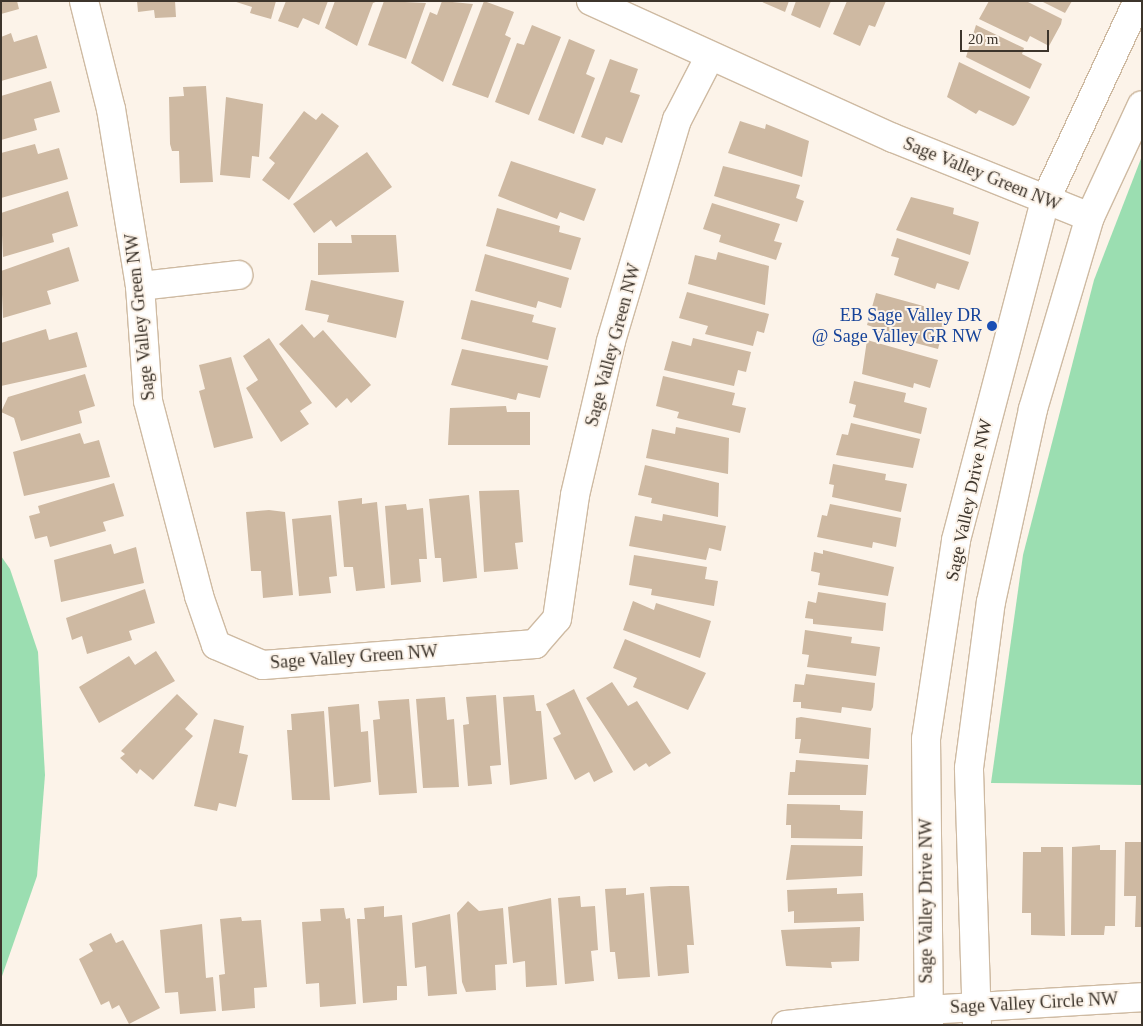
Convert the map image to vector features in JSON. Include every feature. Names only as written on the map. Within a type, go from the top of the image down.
[{"type":"street","name":"Sage Valley Green NW","points":[[84,1],[111,109],[140,286],[148,401],[216,646],[263,664],[536,644],[556,619],[575,495],[611,341],[677,120],[710,56]]},
{"type":"street","name":"Sage Valley Green NW","points":[[591,1],[710,56],[1045,201],[1090,216]]},
{"type":"street","name":"Sage Valley Drive NW","points":[[928,1017],[928,730],[956,540],[1045,201],[1138,1]]},
{"type":"street","points":[[976,1016],[969,768],[991,602],[1034,409],[1090,216],[1142,105]]},
{"type":"street","points":[[140,286],[238,275]]},
{"type":"street","name":"Sage Valley Circle NW","points":[[786,1025],[976,1016],[1142,997]]},
{"type":"green space","points":[[1142,156],[1142,785],[991,783],[1023,555],[1094,280]]},
{"type":"green space","points":[[1,556],[10,569],[38,652],[45,775],[37,876],[1,979]]},
{"type":"building","points":[[1,1],[17,1],[19,9],[1,14]]},
{"type":"building","points":[[137,1],[175,1],[176,17],[155,18],[154,10],[138,12]]},
{"type":"building","points":[[233,1],[276,1],[271,19],[250,13],[252,7]]},
{"type":"building","points":[[286,1],[328,1],[319,25],[303,18],[298,28],[278,21]]},
{"type":"building","points":[[335,1],[378,1],[373,3],[357,46],[325,28]]},
{"type":"building","points":[[384,1],[426,3],[406,59],[368,45]]},
{"type":"building","points":[[442,1],[473,4],[443,82],[411,63],[430,12],[437,15]]},
{"type":"building","points":[[484,1],[514,12],[505,35],[511,38],[488,98],[452,85]]},
{"type":"building","points":[[760,1],[789,1],[785,12]]},
{"type":"building","points":[[796,1],[831,1],[820,28],[791,15]]},
{"type":"building","points":[[847,1],[886,1],[875,27],[869,25],[860,46],[833,34]]},
{"type":"building","points":[[989,1],[1026,1],[1062,19],[1061,24],[1049,46],[1030,36],[1027,42],[979,19]]},
{"type":"building","points":[[1041,1],[1072,1],[1065,13]]},
{"type":"building","points":[[532,25],[561,37],[529,115],[495,102],[517,43],[524,45]]},
{"type":"building","points":[[976,25],[1024,48],[1022,54],[1042,64],[1030,89],[966,57]]},
{"type":"building","points":[[11,33],[14,42],[37,35],[47,68],[1,81],[1,37]]},
{"type":"building","points":[[569,39],[595,50],[586,74],[595,78],[574,134],[538,120]]},
{"type":"building","points":[[610,59],[638,69],[630,92],[640,95],[622,143],[606,137],[603,145],[581,137]]},
{"type":"building","points":[[959,62],[1030,97],[1016,124],[1013,126],[979,110],[976,114],[947,97]]},
{"type":"building","points":[[51,81],[60,112],[34,119],[37,130],[1,140],[1,96]]},
{"type":"building","points":[[206,86],[213,182],[180,183],[179,151],[172,151],[170,144],[169,97],[184,96],[183,87]]},
{"type":"building","points":[[226,97],[263,104],[259,157],[252,156],[250,178],[220,175]]},
{"type":"building","points":[[304,111],[316,120],[322,113],[339,126],[289,200],[262,180],[275,163],[269,158]]},
{"type":"building","points":[[740,121],[765,129],[766,124],[809,141],[802,177],[728,153]]},
{"type":"building","points":[[35,144],[38,154],[59,148],[68,179],[1,198],[1,153]]},
{"type":"building","points":[[367,152],[392,187],[336,227],[331,220],[314,233],[293,204]]},
{"type":"building","points":[[511,161],[596,189],[584,221],[560,212],[557,219],[498,196]]},
{"type":"building","points":[[723,166],[800,185],[796,198],[804,201],[797,222],[714,196]]},
{"type":"building","points":[[68,191],[78,226],[52,234],[54,242],[3,257],[1,213]]},
{"type":"building","points":[[911,197],[954,208],[953,214],[979,222],[970,255],[896,230]]},
{"type":"building","points":[[712,203],[780,224],[774,241],[782,243],[776,260],[719,242],[721,235],[703,229]]},
{"type":"building","points":[[497,208],[560,226],[559,232],[581,238],[571,270],[486,246]]},
{"type":"building","points":[[351,235],[396,235],[399,272],[318,275],[318,243],[352,243]]},
{"type":"building","points":[[897,238],[969,262],[959,290],[937,283],[935,289],[894,275],[899,258],[891,256]]},
{"type":"building","points":[[69,247],[79,281],[47,291],[51,304],[3,318],[1,271]]},
{"type":"building","points":[[718,252],[769,266],[765,305],[688,284],[695,255],[716,260]]},
{"type":"building","points":[[485,254],[569,278],[561,308],[538,301],[536,308],[475,291]]},
{"type":"building","points":[[311,280],[404,301],[396,338],[327,322],[329,315],[305,310]]},
{"type":"building","points":[[687,292],[769,314],[764,333],[757,331],[753,346],[705,334],[708,326],[679,318]]},
{"type":"building","points":[[876,293],[927,307],[925,313],[946,318],[938,349],[878,333],[879,329],[867,325]]},
{"type":"building","points":[[471,300],[534,315],[532,322],[556,328],[548,360],[461,339]]},
{"type":"building","points":[[302,324],[314,338],[323,330],[371,385],[351,403],[347,398],[336,408],[279,344]]},
{"type":"building","points":[[46,329],[49,340],[77,332],[87,367],[1,386],[1,343]]},
{"type":"building","points":[[269,338],[312,403],[300,411],[309,424],[281,442],[246,388],[258,380],[243,356]]},
{"type":"building","points":[[693,338],[751,352],[746,372],[738,370],[734,386],[664,370],[672,341],[691,346]]},
{"type":"building","points":[[867,340],[938,360],[930,388],[914,383],[913,388],[862,374]]},
{"type":"building","points":[[462,349],[548,366],[540,398],[518,393],[516,400],[451,385]]},
{"type":"building","points":[[231,357],[253,438],[214,448],[199,391],[205,389],[199,365]]},
{"type":"building","points":[[85,374],[95,406],[79,411],[82,423],[21,441],[14,418],[1,412],[8,397]]},
{"type":"building","points":[[663,376],[735,393],[732,405],[746,408],[740,433],[677,418],[679,412],[656,406]]},
{"type":"building","points":[[854,381],[906,393],[904,402],[927,408],[921,434],[853,417],[856,405],[849,403]]},
{"type":"building","points":[[506,406],[507,412],[530,412],[530,445],[448,445],[450,408]]},
{"type":"building","points":[[851,423],[920,439],[913,468],[836,455],[842,434],[848,435]]},
{"type":"building","points":[[676,427],[729,438],[728,474],[646,458],[652,429],[675,434]]},
{"type":"building","points":[[80,433],[84,444],[99,440],[110,477],[24,496],[13,452]]},
{"type":"building","points":[[833,464],[886,474],[885,480],[907,484],[901,512],[832,497],[834,485],[829,484]]},
{"type":"building","points":[[645,465],[719,483],[718,517],[651,503],[652,498],[638,495]]},
{"type":"building","points":[[114,483],[124,516],[103,522],[106,531],[50,547],[47,536],[35,539],[29,516],[40,513],[38,506]]},
{"type":"building","points":[[519,490],[523,542],[515,543],[518,569],[484,572],[479,491]]},
{"type":"building","points":[[469,495],[477,578],[443,582],[441,558],[435,558],[429,499]]},
{"type":"building","points":[[362,498],[362,504],[377,502],[385,588],[356,591],[353,567],[344,567],[338,501]]},
{"type":"building","points":[[406,504],[407,510],[423,508],[427,559],[419,559],[421,582],[391,585],[385,506]]},
{"type":"building","points":[[830,504],[901,518],[896,547],[873,542],[872,548],[817,537],[822,515],[827,516]]},
{"type":"building","points":[[269,510],[285,512],[293,595],[263,598],[261,571],[251,571],[246,512]]},
{"type":"building","points":[[663,514],[726,526],[721,551],[709,548],[706,560],[629,546],[635,516],[662,521]]},
{"type":"building","points":[[331,515],[337,576],[329,577],[331,593],[299,596],[292,519]]},
{"type":"building","points":[[111,544],[114,554],[136,547],[144,583],[61,602],[54,560]]},
{"type":"building","points":[[823,550],[894,567],[888,596],[818,585],[820,573],[811,571],[814,552],[823,554]]},
{"type":"building","points":[[634,555],[707,567],[705,579],[718,581],[714,606],[651,595],[652,589],[629,585]]},
{"type":"building","points":[[145,589],[155,623],[129,631],[132,640],[87,654],[82,636],[72,640],[66,618]]},
{"type":"building","points":[[818,592],[886,603],[883,631],[813,624],[813,619],[805,618],[808,601],[816,603]]},
{"type":"building","points":[[633,601],[654,610],[656,603],[711,621],[700,658],[623,630]]},
{"type":"building","points":[[805,630],[852,637],[851,643],[880,647],[876,676],[807,667],[809,655],[802,654]]},
{"type":"building","points":[[625,639],[706,673],[688,710],[633,687],[637,678],[613,668]]},
{"type":"building","points":[[156,651],[175,681],[99,723],[79,687],[129,656],[135,665]]},
{"type":"building","points":[[806,674],[875,683],[871,711],[842,707],[841,713],[801,708],[801,702],[793,702],[795,684],[804,685]]},
{"type":"building","points":[[612,682],[628,706],[637,701],[671,753],[649,767],[646,763],[634,771],[586,698]]},
{"type":"building","points":[[574,689],[613,772],[594,782],[589,772],[575,780],[553,738],[561,734],[546,704]]},
{"type":"building","points":[[177,694],[198,714],[185,729],[193,736],[153,780],[140,769],[137,774],[120,758],[125,754],[121,751]]},
{"type":"building","points":[[496,695],[501,765],[490,766],[492,784],[468,786],[463,725],[469,724],[466,697]]},
{"type":"building","points":[[534,695],[536,711],[541,711],[547,779],[510,785],[503,697]]},
{"type":"building","points":[[445,697],[447,720],[454,719],[459,787],[423,788],[416,699]]},
{"type":"building","points":[[409,699],[417,793],[379,795],[373,720],[380,719],[378,701]]},
{"type":"building","points":[[359,704],[361,732],[368,731],[371,782],[334,787],[328,707]]},
{"type":"building","points":[[324,711],[330,800],[292,800],[287,730],[292,730],[291,714]]},
{"type":"building","points":[[801,717],[871,728],[869,759],[799,753],[801,739],[795,739],[796,718]]},
{"type":"building","points":[[214,719],[244,726],[239,753],[248,755],[236,807],[219,803],[217,811],[194,806]]},
{"type":"building","points":[[796,760],[868,765],[866,795],[788,795],[790,772],[795,772]]},
{"type":"building","points":[[787,804],[840,805],[840,810],[863,811],[862,839],[791,838],[791,825],[786,825]]},
{"type":"building","points":[[1125,842],[1142,842],[1142,927],[1135,927],[1136,896],[1124,896]]},
{"type":"building","points":[[791,845],[863,846],[862,876],[786,880]]},
{"type":"building","points":[[1100,845],[1100,850],[1116,850],[1115,926],[1105,926],[1104,935],[1071,935],[1072,847]]},
{"type":"building","points":[[1041,847],[1063,847],[1065,936],[1031,935],[1031,913],[1022,913],[1023,852],[1041,852]]},
{"type":"building","points":[[689,886],[694,945],[687,945],[689,973],[658,976],[650,887]]},
{"type":"building","points":[[626,888],[626,895],[644,893],[650,977],[618,979],[615,952],[610,952],[605,889]]},
{"type":"building","points":[[837,888],[837,894],[863,893],[864,921],[794,923],[794,911],[788,912],[787,890]]},
{"type":"building","points":[[580,896],[581,907],[595,906],[598,950],[591,951],[594,981],[565,984],[558,898]]},
{"type":"building","points":[[551,898],[557,985],[526,987],[525,961],[513,963],[508,907]]},
{"type":"building","points":[[468,901],[479,911],[503,908],[507,964],[495,965],[496,990],[466,992],[462,982],[457,913]]},
{"type":"building","points":[[384,906],[384,917],[402,915],[407,986],[397,986],[397,1000],[363,1003],[357,919],[365,919],[364,908]]},
{"type":"building","points":[[344,908],[346,919],[350,918],[356,1004],[320,1007],[319,983],[306,984],[302,922],[321,921],[320,909]]},
{"type":"building","points":[[450,914],[457,994],[428,996],[426,966],[415,968],[412,923]]},
{"type":"building","points":[[241,917],[242,921],[261,920],[267,987],[254,988],[255,1008],[222,1011],[219,975],[225,974],[220,919]]},
{"type":"building","points":[[202,924],[206,978],[213,977],[216,1011],[180,1014],[178,992],[165,993],[160,930]]},
{"type":"building","points":[[860,927],[859,961],[831,962],[832,968],[786,966],[781,930]]},
{"type":"building","points":[[111,933],[116,943],[123,940],[160,1008],[129,1024],[119,1005],[112,1009],[109,1001],[101,1005],[79,959],[93,951],[89,944]]},
{"type":"place","name":"EB Sage Valley DR @ Sage Valley GR NW","points":[[992,326]]}]
